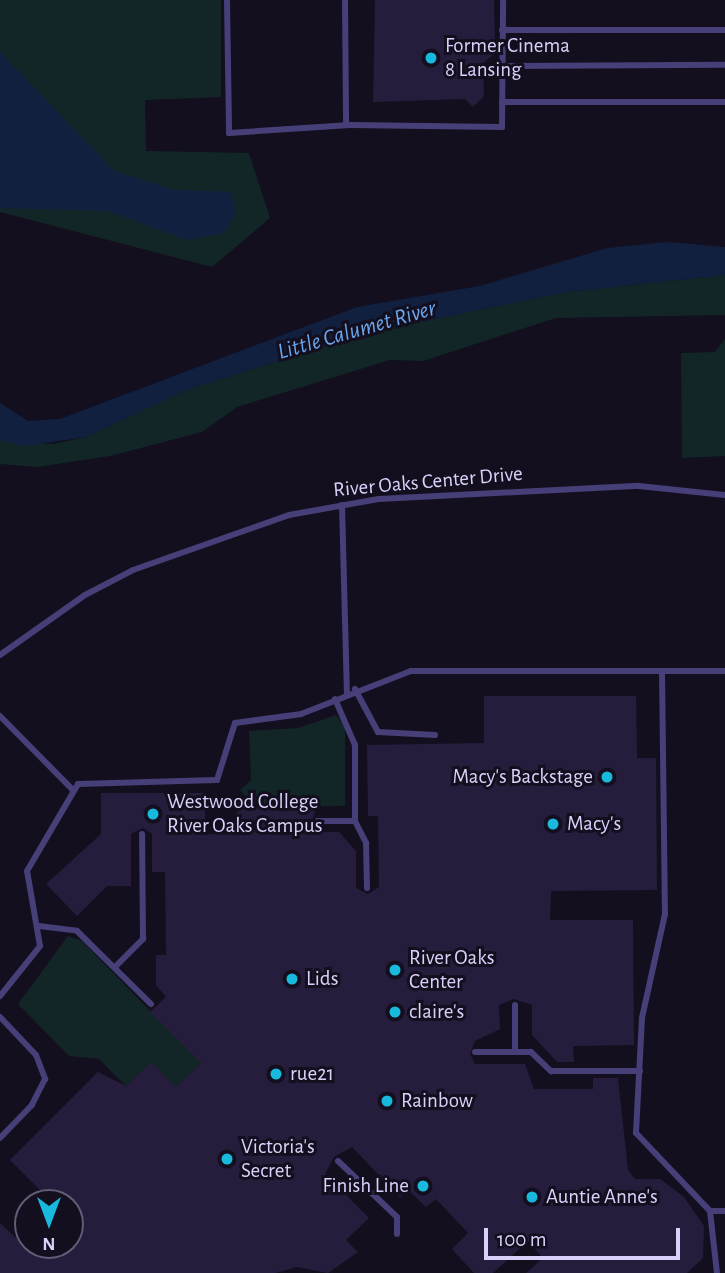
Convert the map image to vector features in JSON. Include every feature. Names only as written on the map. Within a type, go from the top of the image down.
[{"type":"lane","points":[[227,0],[229,133],[346,125],[502,127],[503,0]]},
{"type":"lane","points":[[345,0],[346,125]]},
{"type":"lane","points":[[502,30],[725,30]]},
{"type":"lane","points":[[502,66],[725,65]]},
{"type":"lane","points":[[502,102],[725,102]]},
{"type":"lane","name":"River Oaks Center Drive","points":[[0,655],[85,594],[161,557],[342,505],[639,486],[725,495]]},
{"type":"lane","points":[[342,505],[347,693]]},
{"type":"lane","points":[[0,996],[33,962],[39,926],[26,896],[27,872],[72,789],[97,782],[217,780],[234,723],[302,713],[355,689],[411,671],[725,671]]},
{"type":"lane","points":[[662,671],[664,930],[642,1018],[636,1133],[710,1211],[717,1273]]},
{"type":"lane","points":[[355,689],[378,732],[435,735]]},
{"type":"lane","points":[[335,699],[355,745],[355,821],[366,843],[367,888]]},
{"type":"lane","points":[[0,716],[72,789]]},
{"type":"lane","points":[[317,821],[355,821]]},
{"type":"lane","points":[[115,967],[143,939],[142,834]]},
{"type":"lane","points":[[39,926],[77,930],[151,1004]]},
{"type":"lane","points":[[515,1005],[515,1052]]},
{"type":"lane","points":[[0,1017],[36,1055],[46,1079],[32,1105],[0,1138]]},
{"type":"lane","points":[[475,1052],[531,1052],[551,1071],[640,1071]]},
{"type":"lane","points":[[338,1161],[397,1217],[397,1234]]},
{"type":"lane","points":[[710,1211],[725,1211]]},
{"type":"green space","points":[[0,0],[221,0],[221,97],[145,100],[146,151],[249,153],[270,218],[212,267],[0,212]]},
{"type":"green space","points":[[725,275],[725,315],[556,318],[423,361],[390,360],[237,407],[202,432],[110,456],[37,467],[0,464],[0,440],[53,444],[86,437],[186,390],[371,332],[567,292]]},
{"type":"green space","points":[[725,339],[725,456],[682,458],[681,353],[715,352]]},
{"type":"green space","points":[[336,715],[345,726],[345,806],[260,807],[240,790],[251,780],[249,731],[298,728]]},
{"type":"green space","points":[[68,936],[82,941],[201,1063],[176,1087],[151,1062],[126,1086],[99,1059],[69,1056],[18,1004]]},
{"type":"water","points":[[0,52],[114,171],[174,190],[230,192],[236,210],[225,233],[187,240],[108,211],[0,208]]},
{"type":"water","name":"Little Calumet River","points":[[668,242],[725,247],[725,275],[567,292],[371,332],[186,390],[86,437],[24,446],[0,440],[0,403],[28,421],[60,419],[357,307],[480,286],[607,248]]},
{"type":"building","name":"Former Cinema 8 Lansing","points":[[375,0],[494,0],[495,53],[483,63],[484,96],[473,107],[465,99],[373,102]]},
{"type":"building","name":"River Oaks Center","points":[[484,696],[636,696],[637,758],[656,758],[657,890],[551,891],[550,920],[633,920],[634,1045],[573,1046],[574,1062],[557,1062],[532,1035],[532,1005],[514,999],[499,1005],[500,1029],[475,1041],[470,1054],[475,1064],[525,1064],[534,1089],[593,1089],[593,1078],[618,1078],[628,1170],[635,1179],[660,1179],[684,1197],[704,1226],[703,1258],[687,1273],[526,1273],[543,1258],[528,1241],[493,1273],[474,1273],[452,1249],[468,1233],[436,1199],[426,1207],[408,1190],[400,1197],[352,1147],[334,1157],[325,1174],[369,1218],[346,1240],[358,1252],[328,1273],[297,1267],[275,1273],[0,1273],[0,1223],[14,1236],[14,1259],[84,1259],[84,1189],[39,1189],[10,1160],[98,1072],[126,1086],[151,1062],[176,1087],[201,1063],[150,1012],[166,997],[156,985],[156,955],[166,955],[165,872],[152,872],[152,834],[143,828],[131,834],[131,886],[107,886],[77,916],[46,884],[101,834],[101,793],[205,793],[205,834],[251,835],[234,815],[253,798],[260,807],[317,807],[311,822],[317,832],[339,832],[356,851],[356,888],[368,894],[379,887],[378,816],[368,816],[367,745],[484,743]]},
{"type":"place","name":"Former Cinema 8 Lansing","points":[[431,58]]},
{"type":"place","name":"Macy's Backstage","points":[[607,777]]},
{"type":"place","name":"Westwood College River Oaks Campus","points":[[153,814]]},
{"type":"place","name":"Macy's","points":[[553,824]]},
{"type":"place","name":"River Oaks Center","points":[[395,970]]},
{"type":"place","name":"Lids","points":[[292,979]]},
{"type":"place","name":"claire's","points":[[395,1012]]},
{"type":"place","name":"rue21","points":[[276,1074]]},
{"type":"place","name":"Rainbow","points":[[387,1101]]},
{"type":"place","name":"Victoria's Secret","points":[[227,1159]]},
{"type":"place","name":"Finish Line","points":[[423,1186]]},
{"type":"place","name":"Auntie Anne's","points":[[532,1197]]}]
